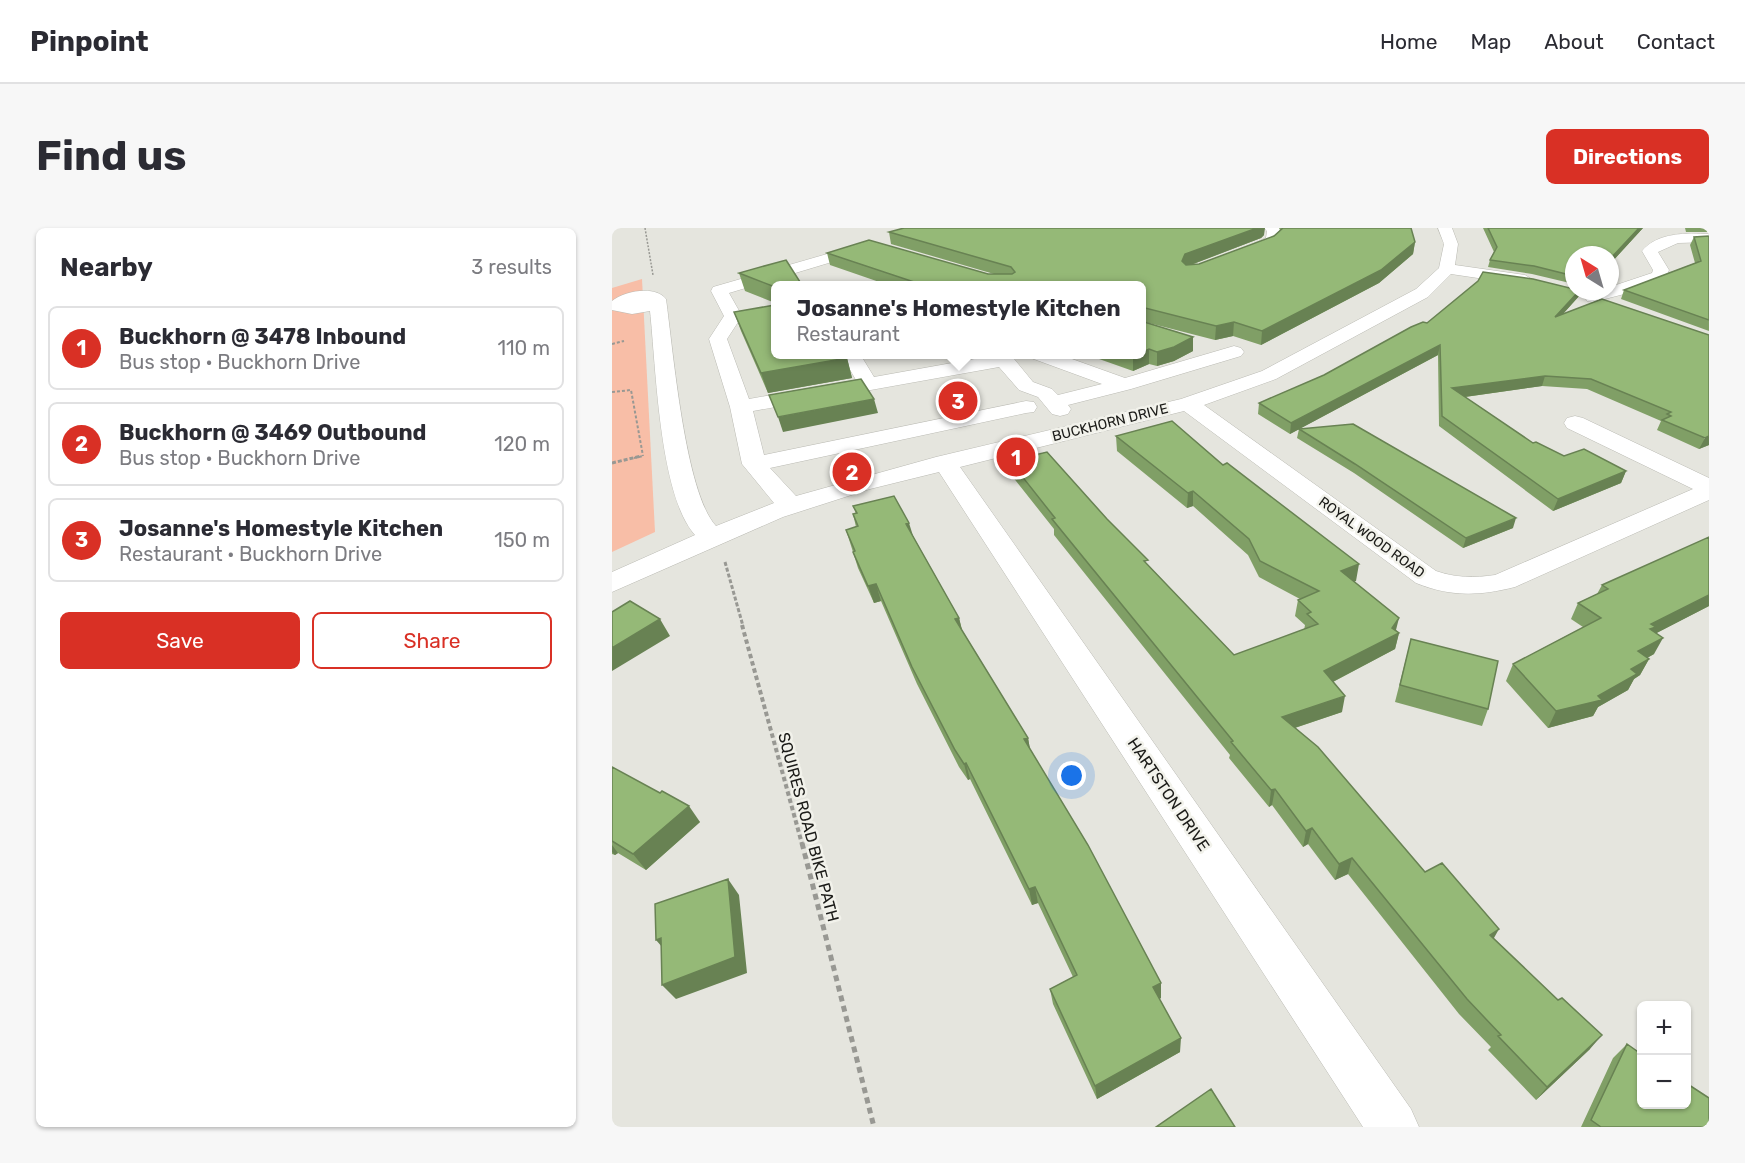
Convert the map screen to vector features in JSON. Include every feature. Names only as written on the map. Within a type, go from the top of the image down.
[{"type":"street","points":[[1224,261],[1273,240],[1274,230],[1271,228]]},
{"type":"street","points":[[1445,228],[1451,244],[1447,269],[1541,283]]},
{"type":"street","points":[[1619,290],[1659,276],[1661,270],[1650,251],[1656,245],[1678,239],[1709,238]]},
{"type":"street","points":[[734,316],[719,291],[872,245],[891,251]]},
{"type":"street","name":"BUCKHORN DRIVE","points":[[612,583],[711,537],[791,506],[861,484],[1188,404],[1231,390],[1283,368],[1407,302],[1422,293],[1447,269]]},
{"type":"street","points":[[657,299],[675,442],[684,490],[699,524],[711,537]]},
{"type":"street","points":[[1602,300],[1625,308]]},
{"type":"street","points":[[734,316],[754,315]]},
{"type":"street","points":[[734,316],[718,339],[741,407],[754,464],[791,506]]},
{"type":"street","points":[[1201,345],[1234,352],[1283,368]]},
{"type":"street","points":[[1054,402],[1124,385],[1234,352]]},
{"type":"street","points":[[853,359],[869,385]]},
{"type":"street","points":[[918,359],[929,374]]},
{"type":"street","points":[[741,407],[929,374],[993,359]]},
{"type":"street","points":[[1002,359],[1052,436]]},
{"type":"street","points":[[1052,359],[1124,385]]},
{"type":"street","points":[[754,464],[1045,393],[1080,429]]},
{"type":"street","name":"ROYAL WOOD ROAD","points":[[1188,404],[1426,577],[1461,587],[1481,587],[1505,581],[1709,489]]},
{"type":"street","points":[[1575,423],[1709,489]]},
{"type":"street","name":"HARTSTON DRIVE","points":[[944,462],[1393,1127]]},
{"type":"path","points":[[645,228],[657,299]]},
{"type":"path","points":[[612,344],[624,341]]},
{"type":"path","points":[[612,392],[631,390],[643,456],[612,463]]},
{"type":"path","name":"SQUIRES ROAD BIKE PATH","points":[[711,537],[724,556],[799,830],[874,1127]]},
{"type":"shaded area","points":[[642,279],[655,532],[612,552],[612,288]]},
{"type":"building","points":[[904,228],[1257,228],[1185,254],[1182,261],[1186,265],[1199,264],[1274,236],[1283,228],[1411,228],[1415,242],[1381,270],[1262,331],[1234,322],[1216,326],[1146,308],[1146,281],[911,281],[827,253],[869,240],[988,274],[1015,272],[1011,267],[889,232]]},
{"type":"building","points":[[1488,228],[1639,228],[1619,249],[1619,246],[1565,246],[1565,274],[1534,266],[1490,260],[1497,247]]},
{"type":"building","points":[[1709,236],[1709,320],[1624,290],[1701,261],[1694,237]]},
{"type":"building","points":[[786,260],[799,281],[771,281],[771,285],[739,273]]},
{"type":"building","points":[[1483,272],[1533,279],[1565,287],[1565,300],[1571,300],[1555,317],[1605,300],[1709,335],[1709,436],[1705,438],[1662,420],[1671,416],[1667,414],[1671,412],[1591,379],[1545,376],[1452,388],[1533,443],[1536,442],[1564,456],[1584,449],[1626,471],[1558,499],[1442,416],[1440,345],[1291,423],[1259,403],[1324,375],[1411,327],[1423,322],[1427,323],[1478,281]]},
{"type":"building","points":[[771,306],[771,359],[841,359],[761,373],[734,312]]},
{"type":"building","points":[[1146,323],[1193,337],[1174,347],[1157,352],[1149,349],[1146,350]]},
{"type":"building","points":[[861,379],[874,399],[778,417],[769,395]]},
{"type":"building","points":[[1172,421],[1223,465],[1227,463],[1359,564],[1341,571],[1399,618],[1392,628],[1399,633],[1324,671],[1345,696],[1282,717],[1318,747],[1425,872],[1442,863],[1499,929],[1490,935],[1558,1000],[1562,998],[1602,1035],[1547,1087],[1498,1036],[1501,1035],[1467,999],[1352,858],[1339,864],[1312,828],[1306,831],[1275,789],[1271,790],[1231,742],[1233,741],[1052,519],[1055,518],[1010,461],[1047,452],[1107,519],[1148,560],[1144,561],[1234,655],[1318,624],[1307,614],[1311,612],[1298,600],[1319,591],[1260,561],[1249,539],[1193,491],[1188,493],[1116,436]]},
{"type":"building","points":[[1353,424],[1516,518],[1466,538],[1299,429]]},
{"type":"building","points":[[894,496],[909,523],[906,524],[959,618],[955,619],[1028,738],[1024,739],[1088,845],[1161,983],[1153,987],[1181,1038],[1095,1086],[1050,989],[1077,975],[1035,887],[1029,889],[966,763],[964,764],[955,750],[912,667],[876,584],[868,586],[853,552],[855,551],[846,530],[858,526],[853,514],[857,513],[853,506]]},
{"type":"building","points":[[1709,537],[1709,595],[1651,624],[1656,627],[1650,629],[1663,638],[1638,651],[1649,659],[1631,669],[1637,674],[1598,696],[1602,700],[1556,711],[1513,664],[1601,618],[1578,603],[1608,589],[1602,585]]},
{"type":"building","points":[[630,601],[660,619],[612,648],[612,612]]},
{"type":"building","points":[[1411,639],[1498,661],[1488,709],[1400,685]]},
{"type":"building","points":[[612,767],[689,806],[633,854],[612,841]]},
{"type":"building","points":[[728,879],[735,957],[662,985],[661,938],[656,940],[655,904]]},
{"type":"building","points":[[1627,1044],[1637,1051],[1637,1109],[1691,1109],[1691,1086],[1709,1098],[1709,1127],[1601,1127],[1591,1120]]},
{"type":"building","points":[[1211,1089],[1235,1127],[1156,1127]]},
{"type":"place","name":"Josanne's Homestyle Kitchen","points":[[958,401]]},
{"type":"place","name":"Buckhorn @ 3478 Inbound","points":[[1016,457]]},
{"type":"place","name":"Buckhorn @ 3469 Outbound","points":[[852,472]]}]
